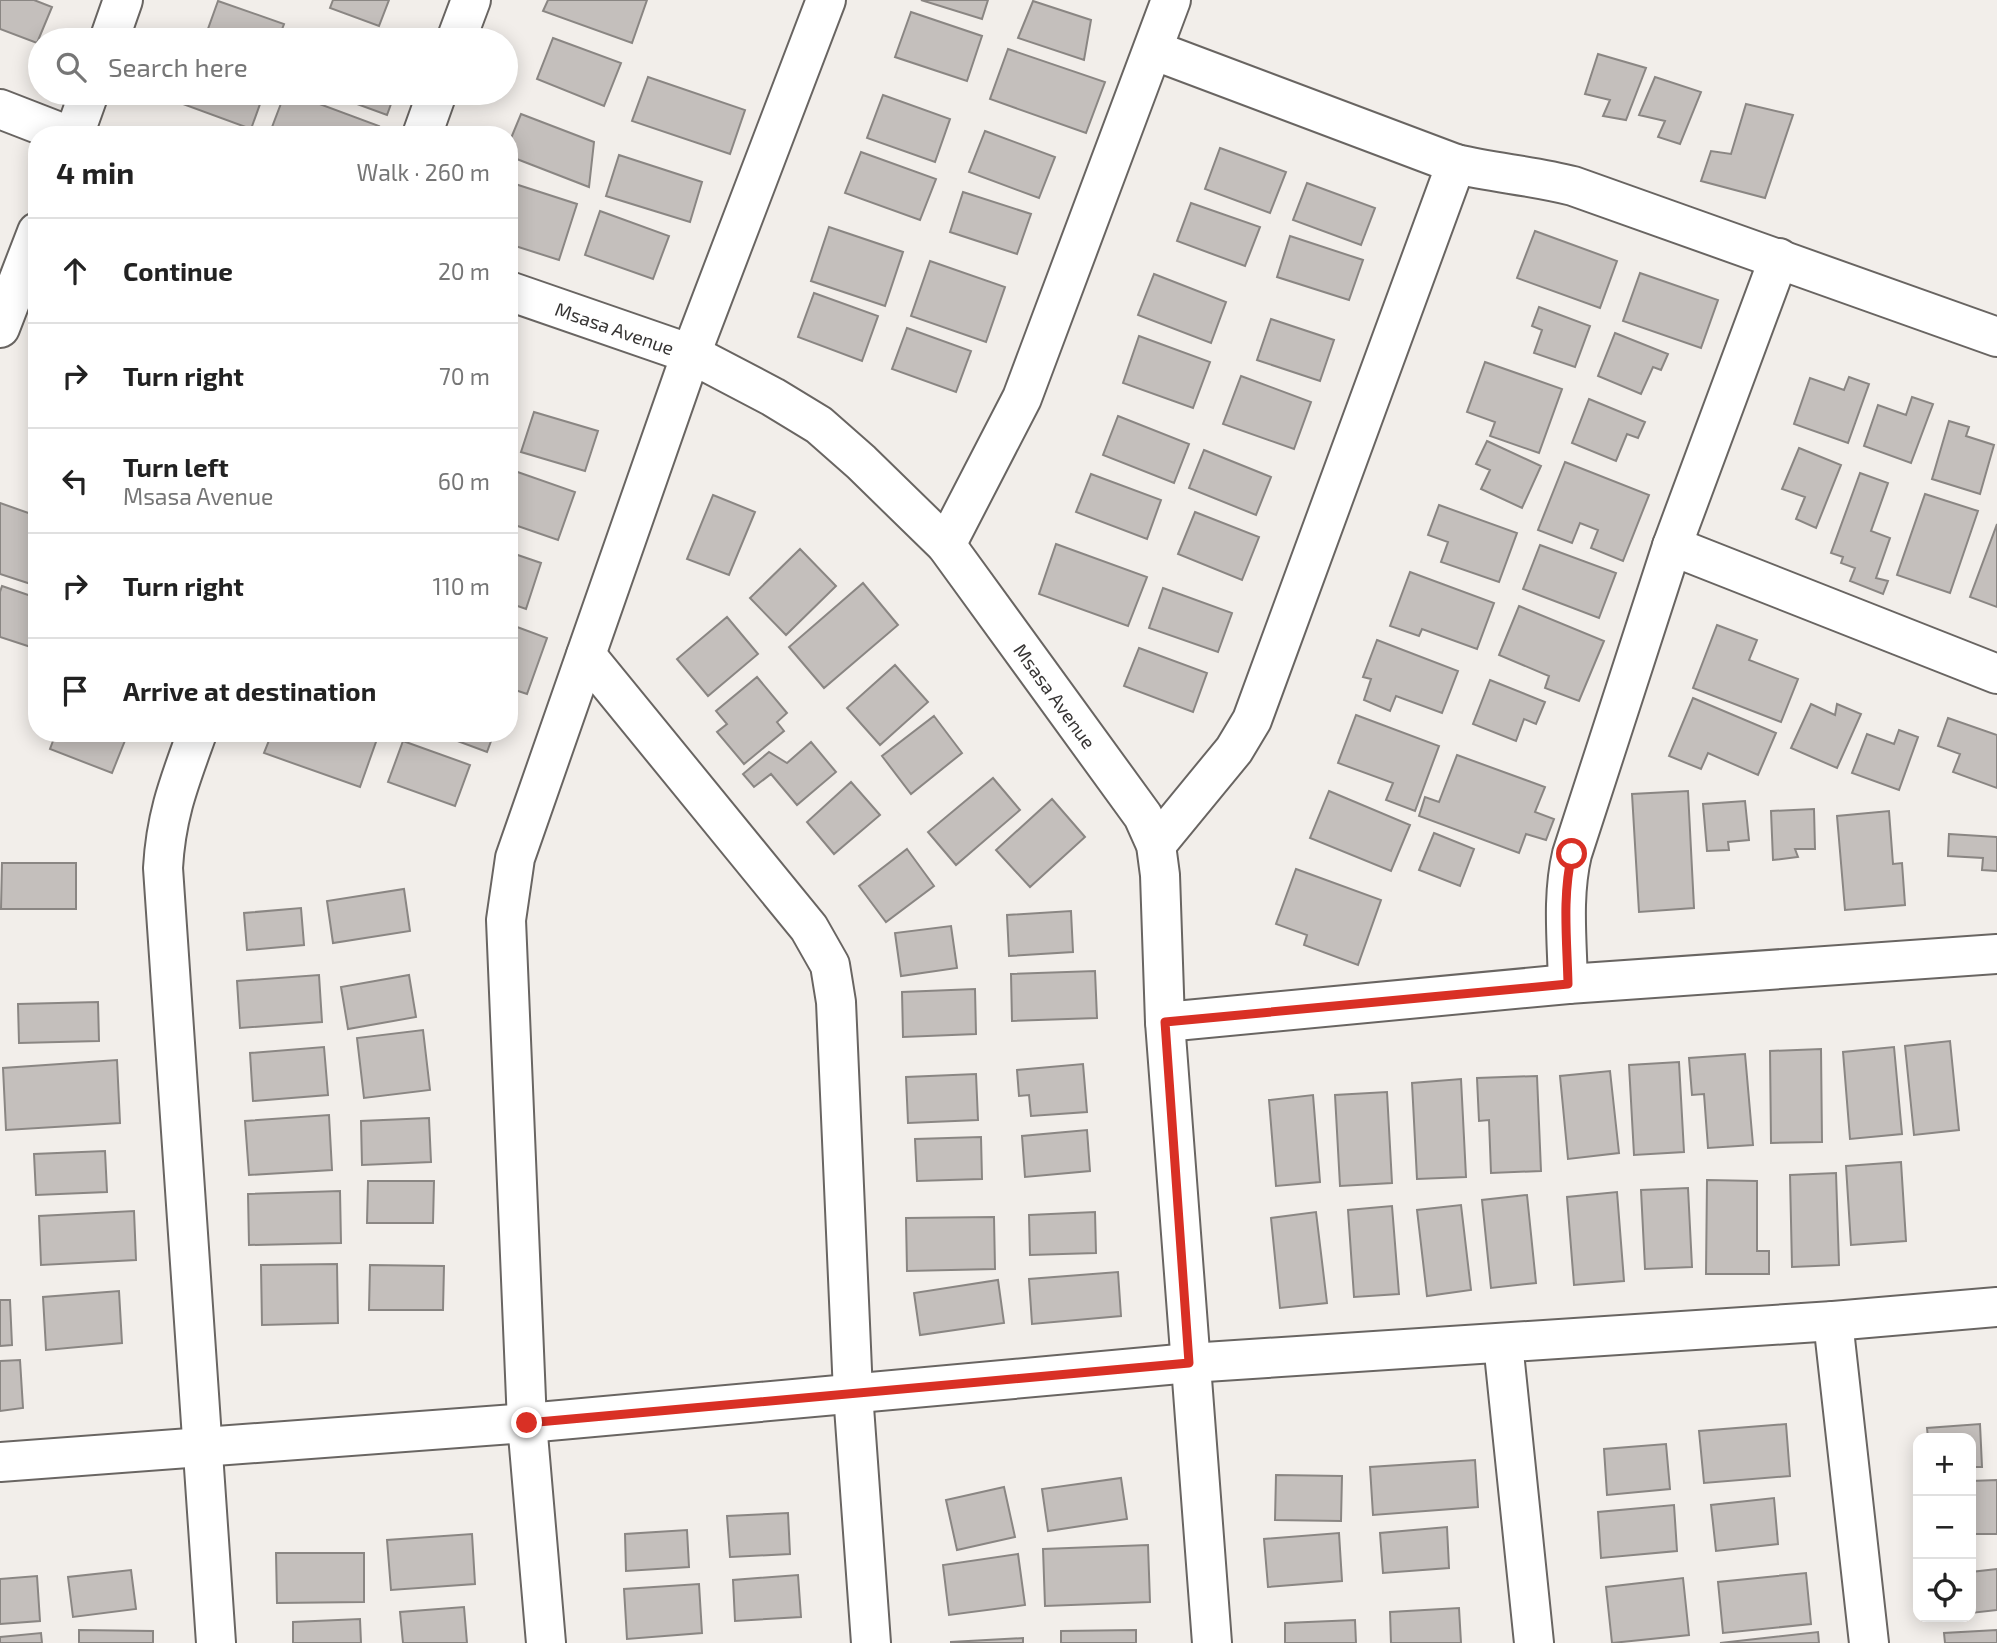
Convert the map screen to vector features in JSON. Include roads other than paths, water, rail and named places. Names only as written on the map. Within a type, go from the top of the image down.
[{"type":"street","points":[[112,28],[123,0]]},
{"type":"street","points":[[460,28],[471,0]]},
{"type":"street","points":[[545,1643],[527,1423],[506,920],[515,858],[691,354],[826,0]]},
{"type":"street","points":[[946,545],[1022,398],[1171,0]]},
{"type":"street","points":[[1153,50],[1456,164],[1535,176],[1573,186],[1997,337]]},
{"type":"street","points":[[77,126],[85,105]]},
{"type":"street","points":[[425,126],[433,105]]},
{"type":"street","points":[[0,109],[44,126]]},
{"type":"street","points":[[1156,845],[1234,750],[1252,720],[1456,164]]},
{"type":"street","points":[[0,328],[28,255]]},
{"type":"street","points":[[1568,984],[1566,900],[1567,876],[1572,854],[1672,546],[1779,258]]},
{"type":"street","name":"Msasa Avenue","points":[[518,294],[691,354],[774,397],[819,425],[946,545],[1143,816],[1156,845],[1160,875],[1165,1022],[1212,1643]]},
{"type":"street","points":[[1672,546],[1997,674]]},
{"type":"street","points":[[586,655],[809,928],[830,965],[836,1002],[853,1393],[872,1643]]},
{"type":"street","points":[[194,742],[173,798],[165,833],[163,869],[216,1643]]},
{"type":"street","points":[[1165,1022],[1568,984],[1997,954]]},
{"type":"street","points":[[0,1462],[527,1423],[1189,1363],[1833,1321],[1997,1307]]},
{"type":"street","points":[[1833,1321],[1869,1643]]},
{"type":"street","points":[[1503,1343],[1534,1643]]}]
